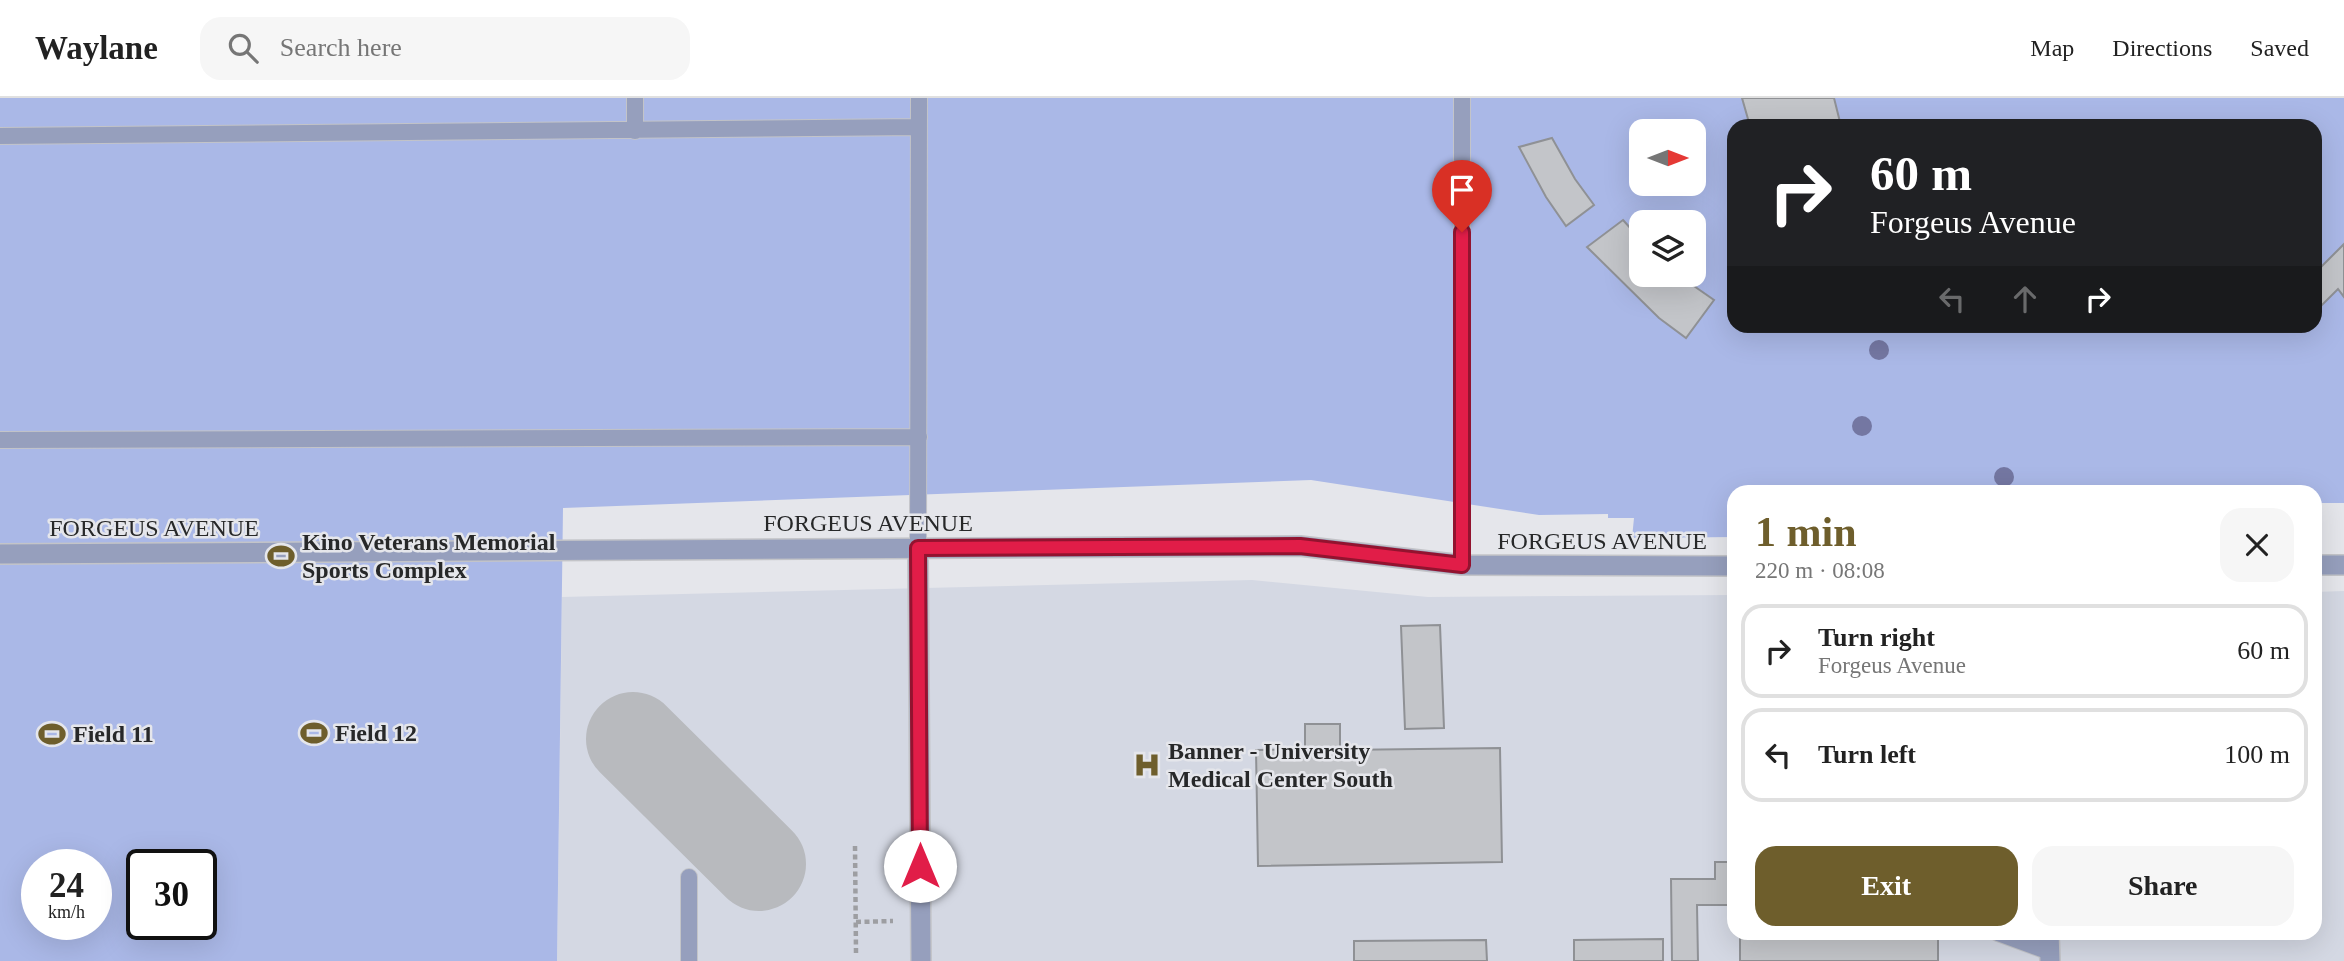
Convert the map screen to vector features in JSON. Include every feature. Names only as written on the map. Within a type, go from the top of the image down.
[{"type":"street","name":"FORGEUS AVENUE","points":[[0,554],[1300,546],[1462,565],[1727,566]]},
{"type":"street","points":[[918,548],[921,961]]},
{"type":"street","points":[[2322,565],[2344,565]]},
{"type":"lane","points":[[635,98],[635,131]]},
{"type":"lane","points":[[918,548],[916,322],[919,98]]},
{"type":"lane","points":[[1462,98],[1462,565]]},
{"type":"lane","points":[[0,136],[919,127]]},
{"type":"lane","points":[[0,440],[919,437]]},
{"type":"lane","points":[[689,877],[689,961]]},
{"type":"lane","points":[[2022,940],[2050,948]]},
{"type":"path","points":[[855,846],[856,953]]},
{"type":"path","points":[[856,922],[921,920]]},
{"type":"shaded area","name":"Kino Veterans Memorial Sports Complex","points":[[0,98],[2344,98],[2344,503],[2322,503],[2322,485],[1727,485],[1727,537],[1632,538],[1634,518],[1608,518],[1608,514],[1539,515],[1311,480],[563,508],[557,961],[0,961]]},
{"type":"shaded area","name":"Banner - University Medical Center South","points":[[1252,580],[1428,597],[1727,595],[1727,940],[2322,940],[2322,592],[2344,591],[2344,961],[557,961],[562,597]]},
{"type":"building","points":[[1742,98],[1834,98],[1839,119],[1748,119]]},
{"type":"building","points":[[1552,138],[1575,179],[1594,205],[1566,226],[1546,197],[1519,147]]},
{"type":"building","points":[[1623,220],[1629,227],[1629,287],[1695,287],[1714,300],[1686,338],[1659,318],[1587,247]]},
{"type":"building","points":[[2344,244],[2344,297],[2338,289],[2322,305],[2322,266]]},
{"type":"building","points":[[1440,625],[1444,728],[1405,729],[1401,626]]},
{"type":"building","points":[[1305,724],[1340,724],[1340,750],[1500,748],[1502,862],[1258,866],[1256,750],[1305,749]]},
{"type":"building","points":[[1715,862],[1727,862],[1727,905],[1697,905],[1698,961],[1672,961],[1671,879],[1715,879]]},
{"type":"building","points":[[1663,939],[1663,961],[1574,961],[1574,940]]},
{"type":"building","points":[[1486,940],[1487,961],[1354,961],[1354,941]]},
{"type":"building","points":[[1740,940],[1938,940],[1938,961],[1740,961]]},
{"type":"taxiway","points":[[633,739],[759,864]]},
{"type":"place","name":"Kino Veterans Memorial Sports Complex","points":[[281,556]]},
{"type":"place","name":"Field 12","points":[[314,733]]},
{"type":"place","name":"Field 11","points":[[52,734]]},
{"type":"place","name":"Banner - University Medical Center South","points":[[1147,765]]},
{"type":"route","points":[[920,866],[918,548],[1300,546],[1462,565],[1462,232]]}]
